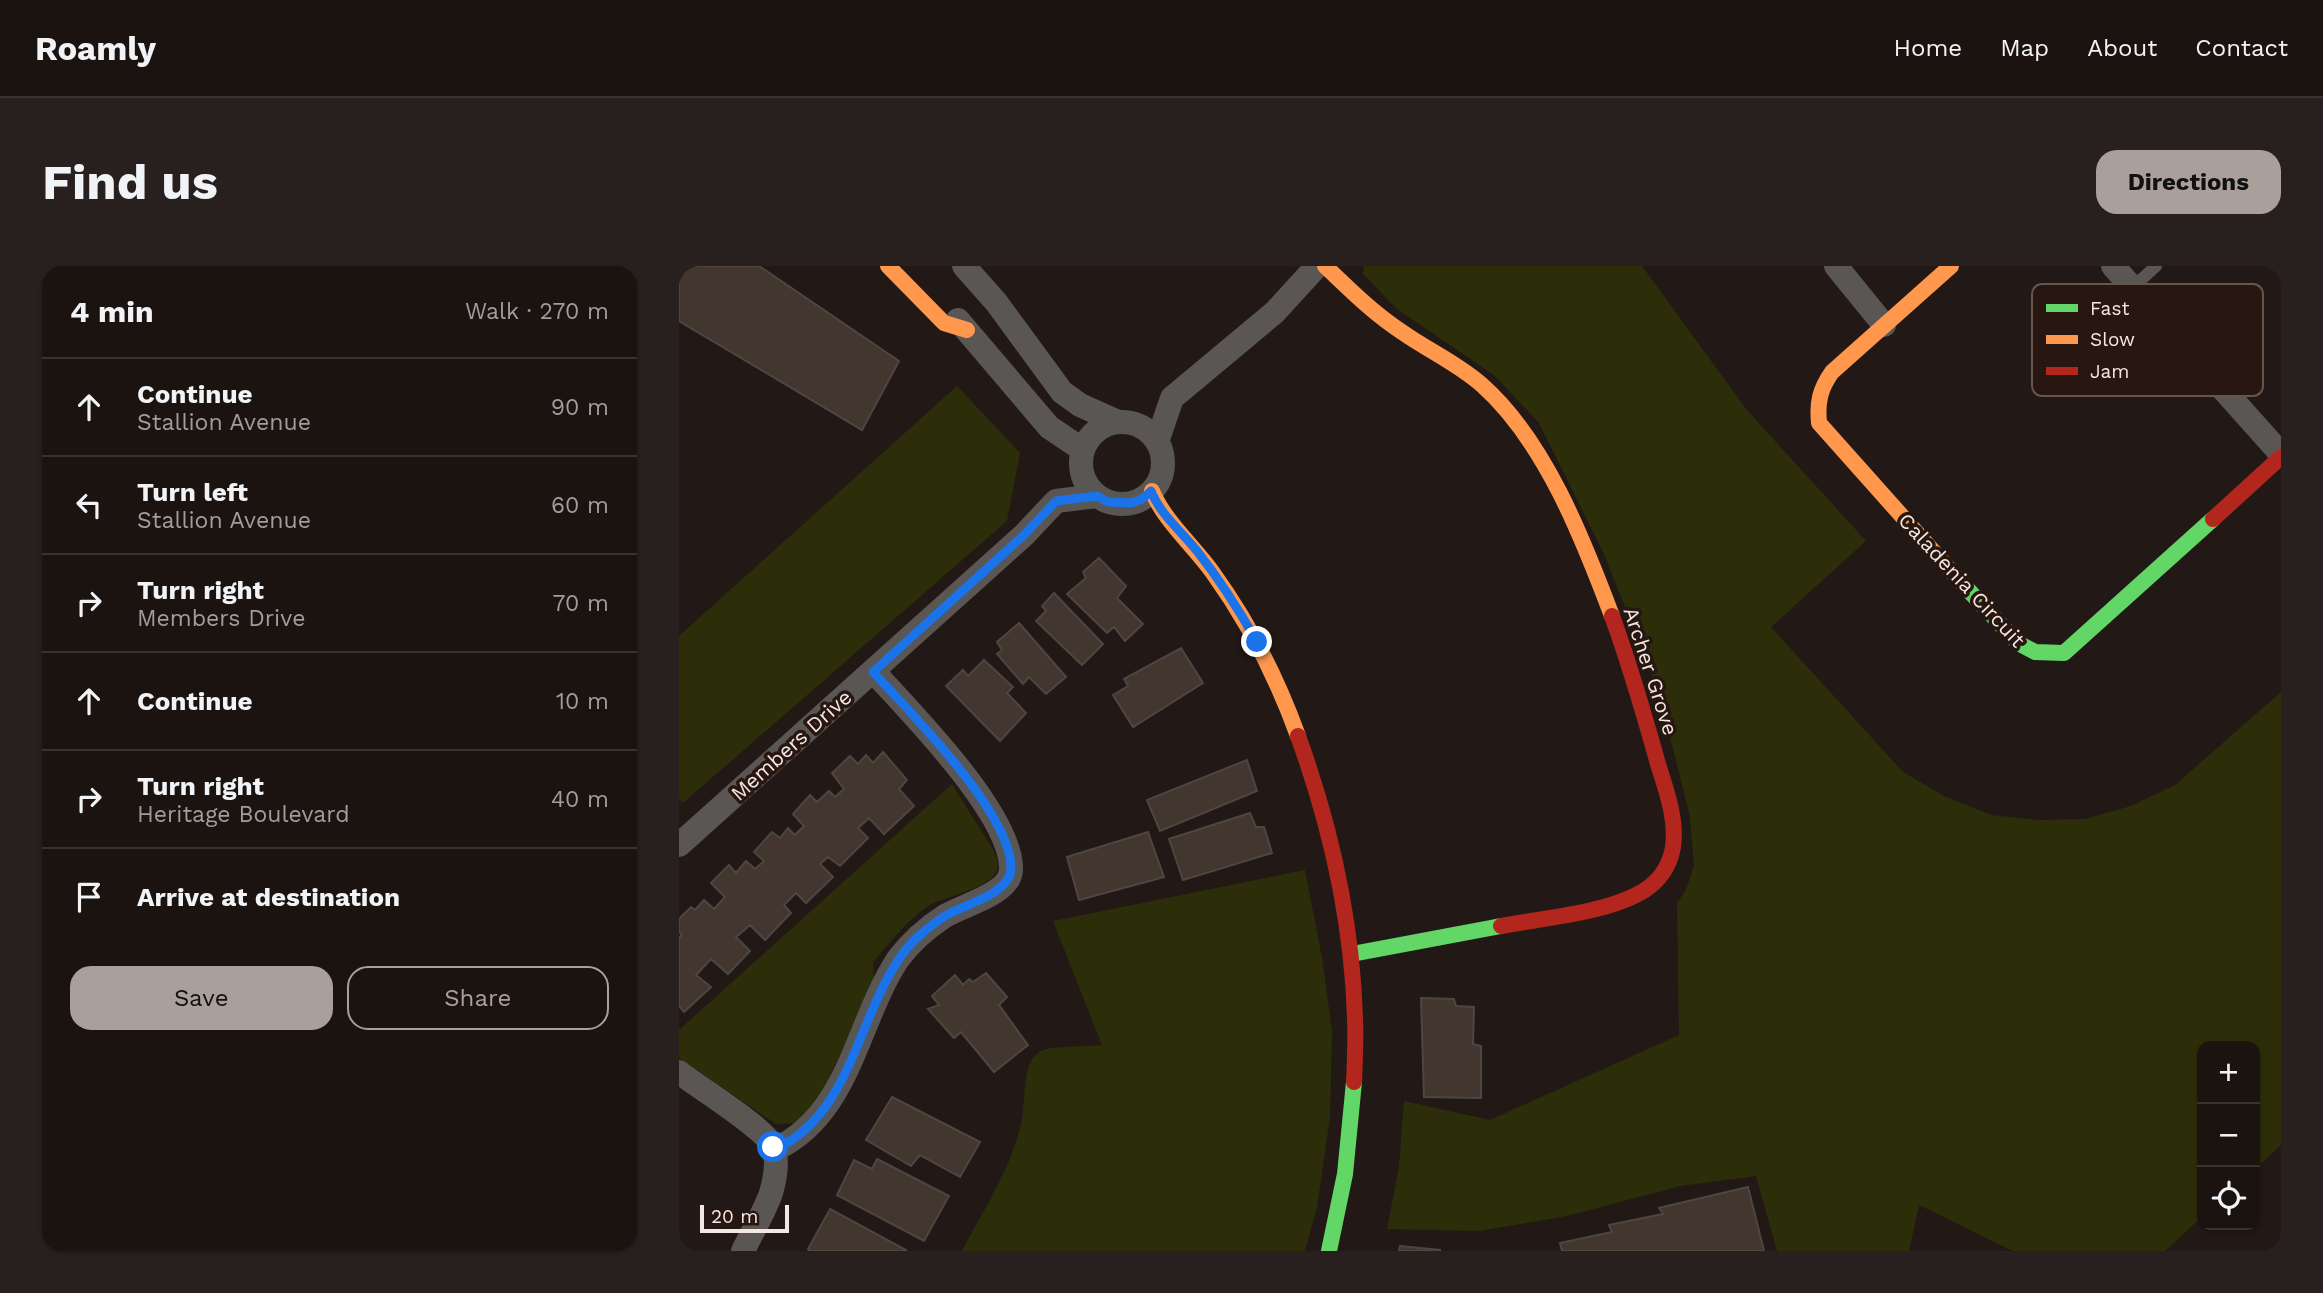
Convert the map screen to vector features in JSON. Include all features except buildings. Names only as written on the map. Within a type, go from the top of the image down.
[{"type":"street","points":[[888,266],[944,323],[967,330]]},
{"type":"street","points":[[909,266],[1049,427],[1083,450]]},
{"type":"street","points":[[964,266],[996,302],[1062,392],[1080,405],[1118,422],[1141,427],[1157,442],[1162,467],[1159,480],[1142,499],[1131,503],[1108,502],[1097,496],[1088,487],[1081,463],[1083,450],[1089,439],[1098,430],[1118,422]]},
{"type":"street","points":[[1157,442],[1172,398],[1275,312],[1317,266]]},
{"type":"street","name":"Archer Grove","points":[[1325,266],[1403,334],[1459,366],[1486,388],[1529,439],[1560,494],[1595,571],[1631,668],[1669,802],[1673,846],[1668,864],[1657,880],[1630,899],[1589,910],[1352,954]]},
{"type":"street","points":[[1836,266],[1884,325]]},
{"type":"street","name":"Caladenia Circuit","points":[[1951,266],[1832,373],[1819,390],[1819,423],[2011,638],[2025,650],[2042,655],[2064,653],[2281,455],[2228,396]]},
{"type":"street","name":"Caladenia Circuit","points":[[2113,266],[2129,284]]},
{"type":"street","points":[[1151,491],[1156,505],[1198,552],[1226,590],[1257,642],[1280,690],[1312,778],[1332,847],[1352,954],[1356,1030],[1354,1083],[1343,1184],[1329,1251]]},
{"type":"street","name":"Members Drive","points":[[679,845],[1024,535],[1056,501],[1097,496]]},
{"type":"street","points":[[774,1150],[795,1139],[826,1108],[886,980],[911,944],[942,918],[998,890],[1011,872],[1006,845],[982,798],[936,741],[873,672]]},
{"type":"street","points":[[679,1072],[755,1127],[767,1138],[774,1150],[774,1179],[770,1196],[743,1251]]},
{"type":"lane","points":[[2137,284],[2157,266]]},
{"type":"green space","points":[[1364,266],[1642,266],[1746,409],[1866,541],[1771,627],[1903,772],[1944,796],[1991,815],[2039,820],[2085,819],[2131,806],[2175,785],[2281,692],[2281,1145],[2260,1164],[2260,1041],[2197,1041],[2197,1222],[2165,1251],[2013,1251],[1919,1205],[1909,1251],[1777,1251],[1756,1176],[1680,1186],[1567,1216],[1479,1231],[1387,1229],[1399,1167],[1404,1101],[1490,1120],[1679,1035],[1677,903],[1686,890],[1694,866],[1690,817],[1659,693],[1604,554],[1539,423],[1494,375],[1397,309],[1363,274]]},
{"type":"green space","points":[[957,386],[1020,453],[1007,521],[683,803],[679,798],[679,636]]},
{"type":"green space","points":[[952,784],[994,851],[998,864],[996,872],[985,883],[924,909],[873,962],[874,984],[825,1086],[799,1123],[776,1124],[679,1058],[679,1030]]},
{"type":"green space","points":[[1305,870],[1323,963],[1332,1032],[1330,1117],[1317,1207],[1305,1251],[962,1251],[1012,1154],[1022,1119],[1026,1080],[1031,1062],[1043,1050],[1102,1045],[1053,921]]},
{"type":"traffic: fast","points":[[1958,579],[2018,643],[2035,652],[2064,653],[2213,519]]},
{"type":"traffic: fast","points":[[1352,954],[1501,926]]},
{"type":"traffic: fast","points":[[1329,1251],[1345,1174],[1354,1082]]},
{"type":"traffic: slow","points":[[888,266],[944,323],[967,330]]},
{"type":"traffic: slow","points":[[1325,266],[1382,317],[1472,377],[1504,408],[1525,434],[1560,493],[1612,616]]},
{"type":"traffic: slow","points":[[1951,266],[1832,372],[1822,390],[1818,415],[1819,423],[1958,579]]},
{"type":"traffic: slow","points":[[1152,491],[1164,513],[1205,563],[1239,611],[1281,693],[1298,736]]},
{"type":"traffic: jam","points":[[2213,519],[2281,457]]},
{"type":"traffic: jam","points":[[1501,926],[1595,909],[1630,898],[1655,882],[1664,872],[1669,860],[1674,836],[1670,805],[1637,690],[1612,616]]},
{"type":"traffic: jam","points":[[1298,736],[1330,840],[1344,910],[1353,982],[1354,1082]]},
{"type":"route","points":[[773,1147],[774,1150],[795,1139],[826,1108],[834,1096],[886,980],[911,944],[942,918],[993,894],[1003,886],[1011,872],[1006,845],[982,798],[959,768],[873,672],[1024,535],[1056,501],[1097,496],[1108,502],[1131,503],[1142,499],[1151,491],[1156,505],[1198,552],[1226,590],[1257,642]]}]
